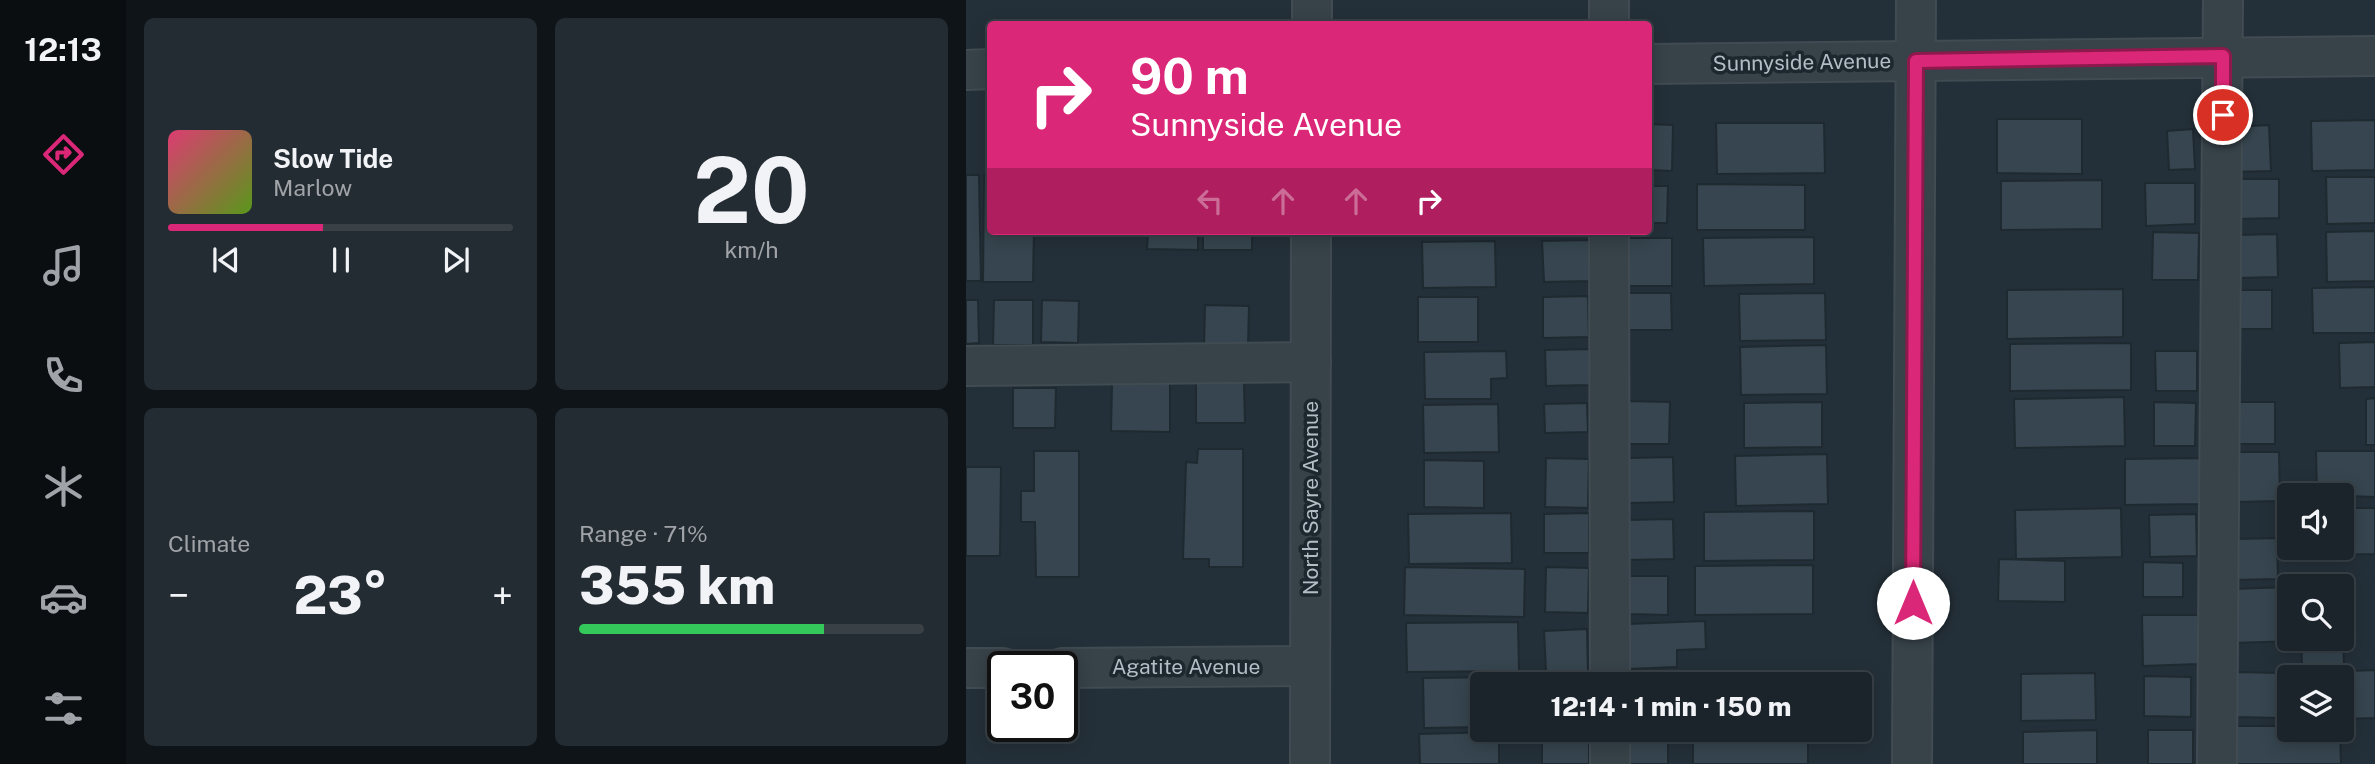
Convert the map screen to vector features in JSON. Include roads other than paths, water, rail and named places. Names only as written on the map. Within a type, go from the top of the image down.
[{"type":"street","points":[[1311,21],[1312,0]]},
{"type":"street","points":[[1609,0],[1609,21]]},
{"type":"street","points":[[1912,764],[1916,0]]},
{"type":"street","points":[[2217,764],[2223,0]]},
{"type":"street","name":"Sunnyside Avenue","points":[[1652,64],[2375,56]]},
{"type":"street","points":[[966,70],[987,69]]},
{"type":"street","name":"North Sayre Avenue","points":[[1310,764],[1311,235]]},
{"type":"street","points":[[1609,235],[1610,672]]},
{"type":"street","points":[[966,366],[1311,362]]},
{"type":"street","name":"Agatite Avenue","points":[[1078,667],[1310,666]]},
{"type":"street","points":[[966,668],[987,668]]},
{"type":"street","points":[[1610,742],[1610,764]]}]
